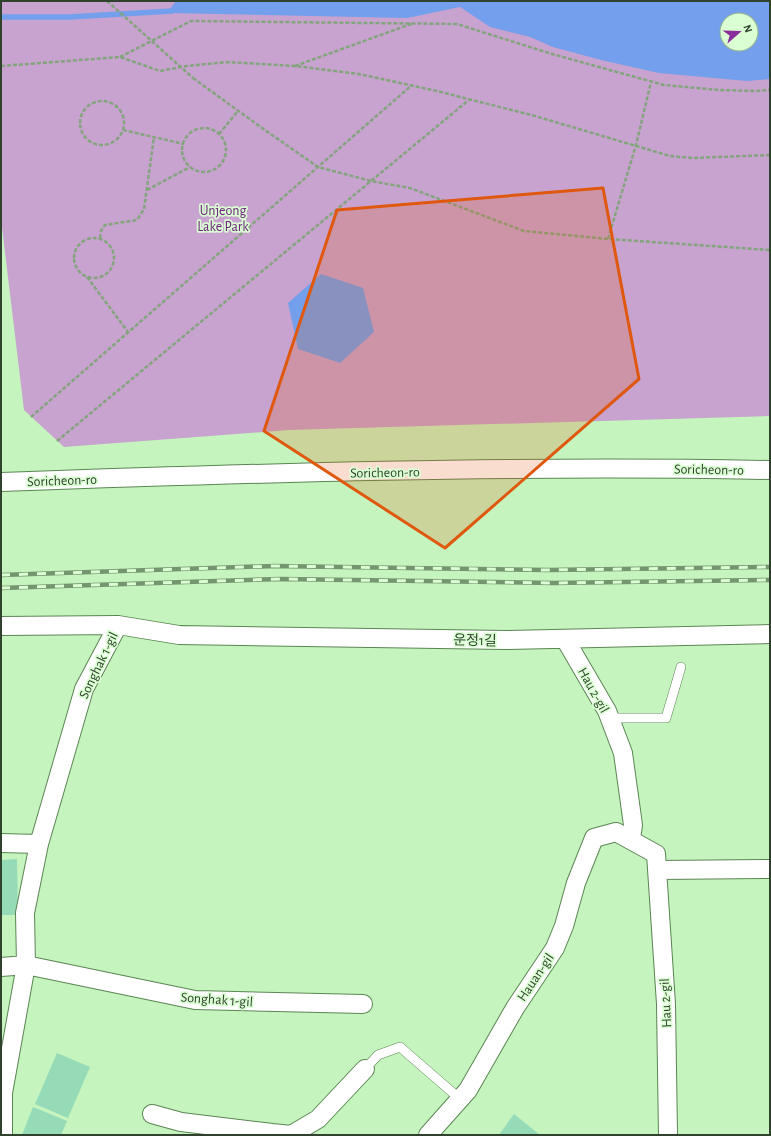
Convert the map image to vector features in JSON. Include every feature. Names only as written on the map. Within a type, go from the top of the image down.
[{"type":"street","name":"Soricheon-ro","points":[[1,482],[205,475],[636,467],[770,470]]},
{"type":"street","name":"Songhak 1-gil","points":[[1,626],[118,626],[179,635]]},
{"type":"street","name":"Songhak 1-gil","points":[[3,1135],[2,1093],[26,965],[25,913],[39,844],[84,689],[118,626]]},
{"type":"street","name":"운정1길","points":[[179,635],[506,640],[770,634]]},
{"type":"street","name":"Hau 2-gil","points":[[565,639],[610,718],[623,753],[633,825],[631,839],[656,854],[666,1004],[668,1135]]},
{"type":"street","name":"Hauan-gil","points":[[428,1135],[468,1090],[515,1008],[555,948],[564,926],[576,883],[594,838],[616,832],[631,839]]},
{"type":"street","points":[[1,843],[39,844]]},
{"type":"street","points":[[657,870],[770,869]]},
{"type":"street","name":"Songhak 1-gil","points":[[1,967],[26,965],[195,1000],[364,1004]]},
{"type":"street","points":[[152,1114],[181,1122],[272,1134],[291,1135],[318,1119],[365,1069]]},
{"type":"lane","points":[[610,718],[666,718],[682,667]]},
{"type":"lane","points":[[365,1069],[378,1055],[400,1047],[460,1099]]},
{"type":"path","points":[[107,1],[193,78],[318,167],[371,181],[410,188],[524,231],[608,239],[770,250]]},
{"type":"path","points":[[1,66],[120,57],[191,21],[457,24],[552,54],[664,85],[719,90],[770,90]]},
{"type":"path","points":[[295,66],[413,24]]},
{"type":"path","points":[[120,57],[160,71],[186,66],[227,62],[295,66],[359,74],[412,85],[535,116],[670,156],[693,158],[770,155]]},
{"type":"path","points":[[608,239],[636,145],[651,82]]},
{"type":"path","points":[[31,417],[412,85]]},
{"type":"path","points":[[57,441],[470,99]]},
{"type":"path","points":[[99,101],[114,104],[123,116],[123,130],[120,137],[114,142],[100,146],[87,140],[80,127],[82,113],[87,107],[99,101]]},
{"type":"path","points":[[219,134],[238,111]]},
{"type":"path","points":[[200,129],[214,130],[219,134],[226,147],[226,155],[218,168],[204,172],[190,167],[183,155],[184,144],[188,136],[200,129]]},
{"type":"path","points":[[123,130],[184,144]]},
{"type":"path","points":[[100,238],[101,231],[106,226],[137,220],[144,209],[154,137]]},
{"type":"path","points":[[147,190],[190,167]]},
{"type":"path","points":[[86,277],[100,277],[106,274],[114,262],[112,249],[108,243],[100,238],[90,238],[84,240],[75,250],[73,256],[76,269],[86,277],[128,332]]},
{"type":"highlighted area","points":[[603,188],[639,379],[445,548],[264,431],[337,210]]},
{"type":"green space","name":"Unjeong Lake Park","points":[[1,1],[770,1],[770,416],[289,430],[64,447],[24,410],[1,219]]},
{"type":"water","points":[[176,1],[770,1],[770,79],[747,81],[659,73],[601,60],[553,47],[530,37],[490,27],[460,7],[407,18],[167,13]]},
{"type":"water","points":[[321,274],[363,288],[374,332],[340,363],[298,349],[288,303]]},
{"type":"building","points":[[17,859],[18,915],[1,915],[1,860]]},
{"type":"building","points":[[57,1053],[90,1067],[68,1118],[35,1104]]},
{"type":"building","points":[[33,1107],[67,1121],[61,1135],[22,1135]]},
{"type":"building","points":[[514,1114],[540,1135],[499,1135]]},
{"type":"waterway","points":[[1,17],[70,17],[172,11]]},
{"type":"railway","points":[[1,575],[274,566],[549,570],[770,567]]},
{"type":"railway","points":[[1,588],[281,579],[553,583],[770,580]]}]
